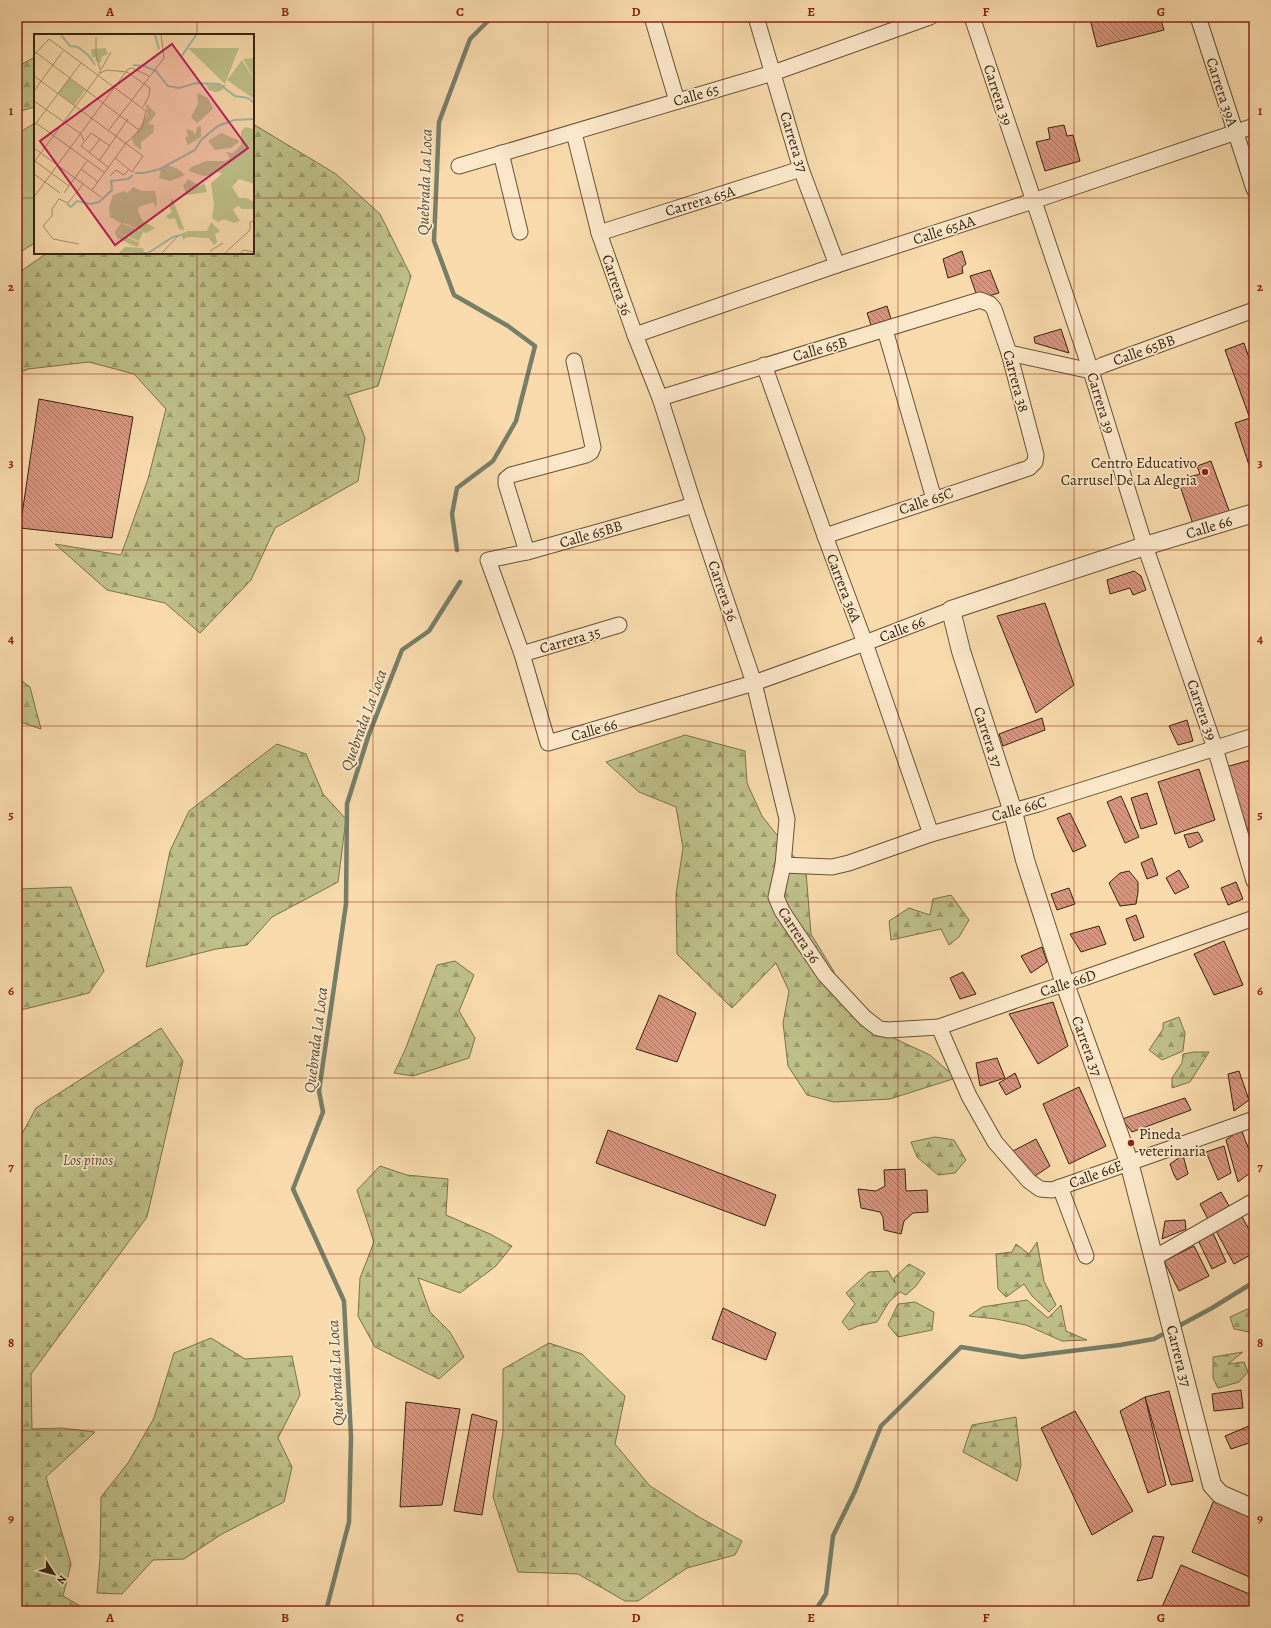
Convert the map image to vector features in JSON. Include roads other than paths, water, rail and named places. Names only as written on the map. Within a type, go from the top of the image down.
[{"type":"street","points":[[652,17],[677,101]]},
{"type":"street","name":"Carrera 37","points":[[756,17],[801,169],[837,265]]},
{"type":"street","name":"Calle 65","points":[[459,166],[574,133],[773,72],[930,17]]},
{"type":"street","name":"Carrera 39","points":[[972,17],[1091,371],[1145,546],[1215,748],[1254,881]]},
{"type":"street","name":"Carrera 39A","points":[[1198,17],[1254,189]]},
{"type":"street","name":"Calle 65AA","points":[[635,336],[837,265],[1033,201],[1254,126]]},
{"type":"street","name":"Carrera 36","points":[[574,133],[599,233],[635,336],[660,398],[694,505],[754,683],[787,819],[783,864],[776,897],[782,911],[825,975],[865,1018],[878,1028]]},
{"type":"street","points":[[501,153],[520,232]]},
{"type":"street","name":"Carrera 65A","points":[[599,233],[801,169]]},
{"type":"street","name":"Calle 65B","points":[[660,398],[980,300]]},
{"type":"street","name":"Carrera 38","points":[[980,300],[990,304],[994,309],[1009,353],[1036,455],[1035,462],[1028,468]]},
{"type":"street","name":"Calle 65BB","points":[[1091,371],[1103,365],[1254,310]]},
{"type":"street","points":[[885,330],[934,499]]},
{"type":"street","points":[[1009,353],[1091,371]]},
{"type":"street","points":[[527,552],[506,484],[506,479],[510,475],[586,455],[591,452],[593,447],[574,361]]},
{"type":"street","name":"Carrera 36A","points":[[764,365],[865,643],[931,834]]},
{"type":"street","name":"Calle 65C","points":[[825,536],[1028,468]]},
{"type":"street","name":"Calle 65BB","points":[[488,560],[527,552],[694,505]]},
{"type":"street","name":"Calle 66","points":[[548,743],[754,683],[951,610],[1145,546],[1254,513]]},
{"type":"street","name":"Carrera 35","points":[[488,560],[522,654],[548,743]]},
{"type":"street","name":"Carrera 37","points":[[951,610],[961,651],[1013,812],[1025,860],[1065,984],[1129,1162],[1212,1485],[1220,1494],[1254,1509]]},
{"type":"street","name":"Carrera 35","points":[[522,654],[619,625]]},
{"type":"street","name":"Calle 66C","points":[[783,864],[832,867],[849,863],[931,834],[1013,812],[1254,736]]},
{"type":"street","name":"Calle 66D","points":[[878,1028],[888,1030],[939,1027],[1254,918]]},
{"type":"street","name":"Calle 66E","points":[[939,1027],[969,1096],[995,1142],[1030,1181],[1040,1189],[1052,1190],[1254,1118]]},
{"type":"street","points":[[1060,1187],[1086,1256]]},
{"type":"street","points":[[1154,1258],[1254,1202]]},
{"type":"waterway","name":"Quebrada La Loca","points":[[457,550],[452,514],[457,488],[493,461],[516,421],[535,346],[508,326],[454,295],[434,241],[439,122],[470,39],[492,17]]},
{"type":"waterway","name":"Quebrada La Loca","points":[[326,1611],[349,1522],[351,1437],[344,1301],[293,1189],[323,1112],[319,1091],[346,904],[347,804],[368,737],[402,650],[429,631],[460,582]]},
{"type":"waterway","points":[[1175,1328],[1212,1308],[1254,1282]]},
{"type":"waterway","points":[[815,1611],[826,1594],[833,1536],[855,1491],[881,1426],[961,1347],[1022,1357],[1120,1345],[1154,1339],[1169,1331]]},
{"type":"place","name":"Centro Educativo Carrusel De La Alegria","points":[[1205,472]]},
{"type":"place","name":"Pineda veterinaria","points":[[1131,1143]]},
{"type":"park label","name":"Los pinos","points":[[88,1160]]}]
